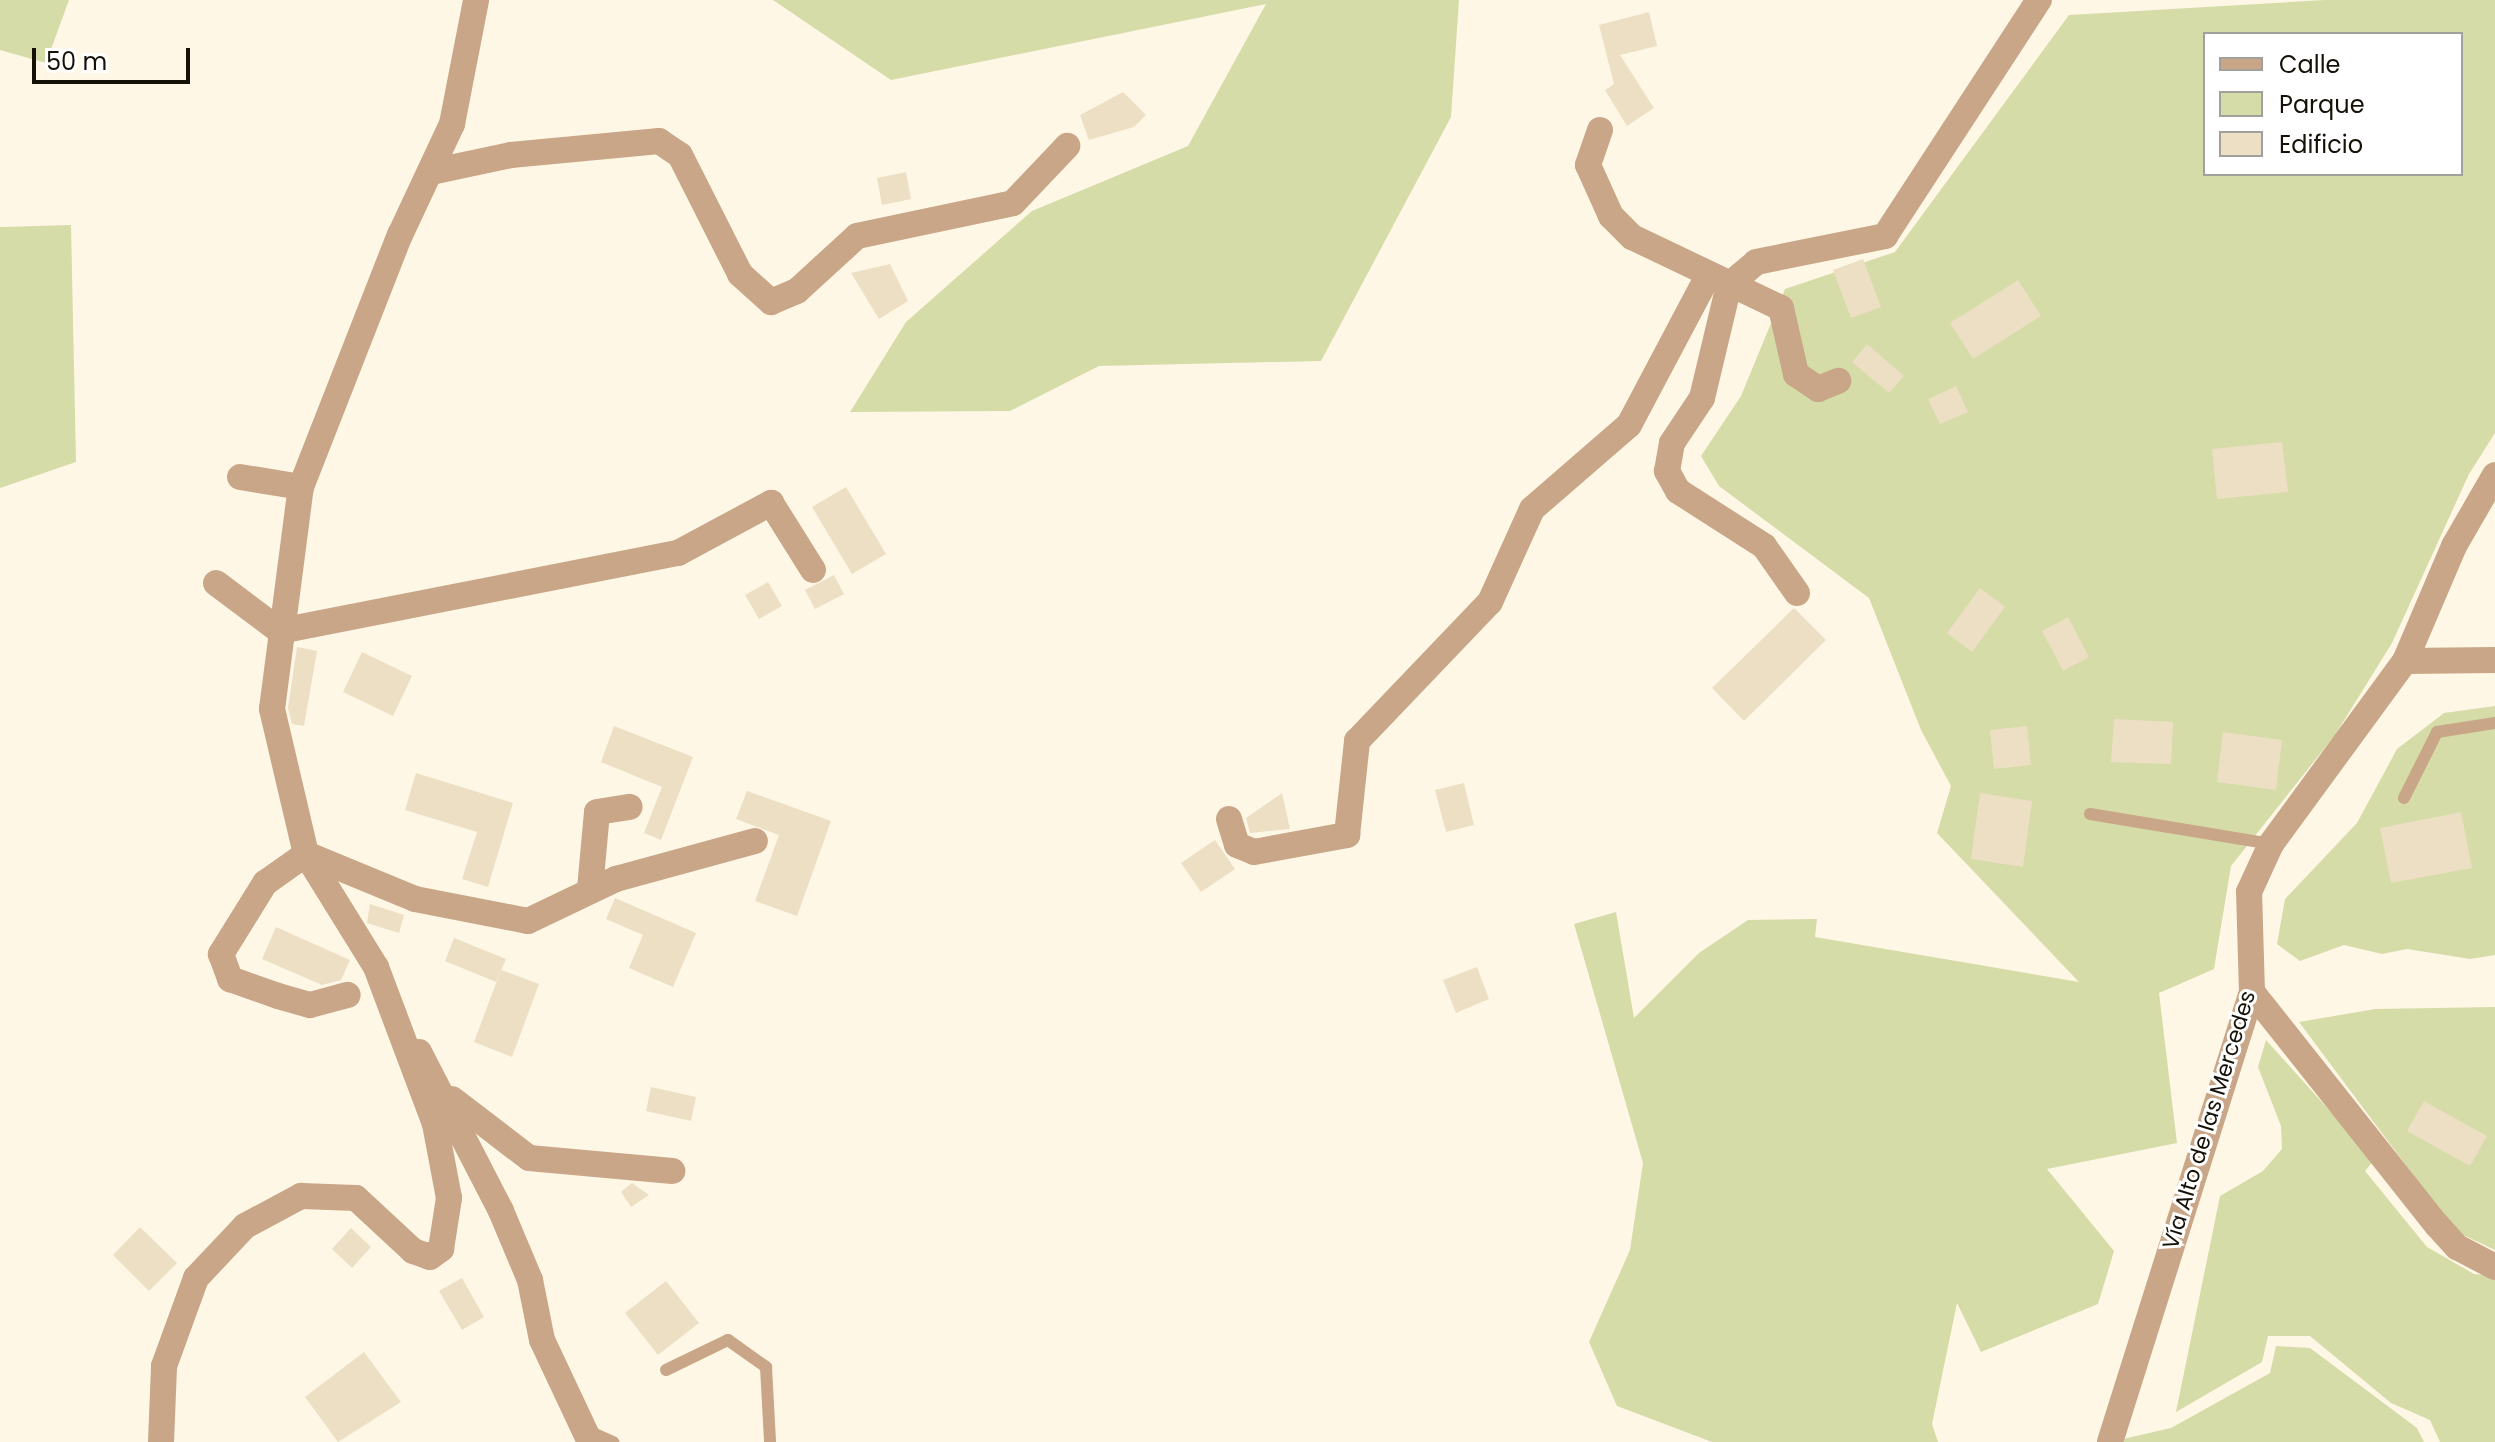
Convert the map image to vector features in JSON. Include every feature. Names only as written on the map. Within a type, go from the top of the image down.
[{"type":"street","points":[[161,1442],[164,1366],[196,1278],[245,1226],[301,1196],[356,1198],[413,1251],[430,1257],[441,1249],[449,1198],[435,1124],[376,967],[306,854],[274,724],[280,631],[301,487],[452,124],[476,0]]},
{"type":"street","points":[[1229,819],[1237,845],[1254,852],[1347,835],[1357,741],[1490,602],[1532,509],[1629,425],[1718,280],[1756,262],[1885,236],[2039,0]]},
{"type":"street","points":[[1600,130],[1588,165],[1611,216],[1632,237],[1781,308],[1791,359],[1805,385],[1818,389],[1838,381]]},
{"type":"street","points":[[431,172],[511,155],[659,141],[680,155],[740,274],[771,302],[797,291],[857,236],[1013,203],[1067,146]]},
{"type":"street","points":[[1718,280],[1702,398],[1672,443],[1667,471],[1678,491],[1764,546],[1797,593]]},
{"type":"street","name":"Vía Alto de las Mercedes","points":[[2110,1442],[2252,992],[2249,892],[2271,844],[2405,661],[2454,546],[2495,475]]},
{"type":"street","points":[[240,477],[301,487]]},
{"type":"street","points":[[216,583],[280,631],[678,553],[771,503],[813,570]]},
{"type":"street","points":[[2405,661],[2495,660]]},
{"type":"street","points":[[590,889],[597,812],[630,807]]},
{"type":"street","points":[[306,854],[415,899],[499,919],[553,914],[590,889],[660,870],[690,853],[755,841]]},
{"type":"street","points":[[306,854],[265,883],[221,954],[230,979],[278,996],[310,1005],[348,995]]},
{"type":"street","points":[[2252,992],[2437,1225],[2457,1247],[2495,1267]]},
{"type":"street","points":[[391,1008],[448,1096],[530,1280],[542,1340],[588,1436]]},
{"type":"street","points":[[448,1096],[529,1158],[672,1171]]},
{"type":"lane","points":[[2404,798],[2437,732],[2495,723]]},
{"type":"lane","points":[[2090,814],[2271,844]]},
{"type":"lane","points":[[666,1370],[728,1340],[741,1349],[766,1367],[770,1442]]},
{"type":"lane","points":[[588,1436],[613,1442]]},
{"type":"green space","points":[[0,0],[69,0],[46,63],[0,50]]},
{"type":"green space","points":[[773,0],[1459,0],[1451,117],[1321,361],[1099,366],[1010,411],[850,412],[906,322],[1032,211],[1188,146],[1266,4],[891,80]]},
{"type":"green space","points":[[2325,0],[2495,0],[2495,433],[2469,474],[2392,643],[2335,735],[2231,866],[2214,969],[2159,993],[2177,1143],[2047,1169],[2114,1251],[2098,1304],[1981,1352],[1957,1303],[1932,1424],[1938,1442],[1712,1442],[1617,1406],[1589,1342],[1630,1250],[1643,1163],[1574,924],[1616,912],[1634,1018],[1699,953],[1748,920],[1817,919],[1815,937],[2079,982],[1937,833],[1951,786],[1921,730],[1869,598],[1719,486],[1701,456],[1741,396],[1785,289],[1895,252],[2069,15]]},
{"type":"green space","points":[[71,225],[76,462],[0,488],[0,227]]},
{"type":"green space","points":[[2495,706],[2495,955],[2470,959],[2407,949],[2382,954],[2344,945],[2300,961],[2277,944],[2285,899],[2357,823],[2397,749],[2444,713]]},
{"type":"green space","points":[[2495,1007],[2495,1250],[2455,1231],[2299,1022],[2375,1009]]},
{"type":"green space","points":[[2266,1040],[2374,1160],[2365,1171],[2427,1247],[2474,1274],[2495,1276],[2495,1442],[2440,1442],[2430,1420],[2391,1403],[2310,1336],[2268,1336],[2262,1362],[2176,1412],[2220,1196],[2263,1171],[2282,1149],[2281,1126],[2258,1067]]},
{"type":"green space","points":[[2276,1346],[2310,1348],[2417,1428],[2424,1442],[2110,1442],[2171,1428],[2270,1373]]},
{"type":"building","points":[[1649,12],[1657,46],[1620,55],[1654,108],[1627,126],[1605,90],[1614,84],[1599,25]]},
{"type":"building","points":[[1123,92],[1146,115],[1134,127],[1089,140],[1080,115]]},
{"type":"building","points":[[906,172],[911,199],[882,205],[877,178]]},
{"type":"building","points":[[1863,259],[1881,307],[1851,318],[1833,270]]},
{"type":"building","points":[[890,264],[908,301],[879,319],[851,273]]},
{"type":"building","points":[[2018,280],[2041,316],[1973,359],[1950,323]]},
{"type":"building","points":[[1867,344],[1904,376],[1889,393],[1852,362]]},
{"type":"building","points":[[1956,386],[1968,412],[1940,424],[1928,399]]},
{"type":"building","points":[[2282,442],[2288,492],[2217,499],[2212,449]]},
{"type":"building","points":[[846,487],[886,554],[852,574],[812,507]]},
{"type":"building","points":[[834,575],[844,594],[815,609],[805,590]]},
{"type":"building","points":[[768,582],[782,606],[759,619],[745,595]]},
{"type":"building","points":[[1980,588],[2005,607],[1972,652],[1947,633]]},
{"type":"building","points":[[1794,608],[1826,640],[1744,721],[1712,688]]},
{"type":"building","points":[[2068,617],[2089,657],[2063,671],[2042,631]]},
{"type":"building","points":[[297,647],[317,651],[304,726],[292,724],[288,708]]},
{"type":"building","points":[[362,652],[412,676],[393,716],[343,692]]},
{"type":"building","points":[[2114,719],[2173,722],[2171,764],[2111,762]]},
{"type":"building","points":[[614,726],[693,757],[661,840],[644,833],[662,787],[601,762]]},
{"type":"building","points":[[2027,726],[2031,765],[1994,769],[1990,730]]},
{"type":"building","points":[[2223,732],[2282,740],[2276,790],[2217,782]]},
{"type":"building","points":[[416,773],[513,803],[488,887],[462,879],[477,832],[405,810]]},
{"type":"building","points":[[1464,783],[1474,825],[1446,832],[1435,790]]},
{"type":"building","points":[[747,791],[831,821],[797,916],[755,901],[779,835],[736,819]]},
{"type":"building","points":[[1282,793],[1290,829],[1250,833],[1246,818]]},
{"type":"building","points":[[1980,793],[2032,801],[2023,867],[1971,859]]},
{"type":"building","points":[[2461,812],[2472,868],[2391,883],[2380,828]]},
{"type":"building","points":[[1215,840],[1235,869],[1201,892],[1181,863]]},
{"type":"building","points":[[615,898],[696,933],[673,987],[629,968],[643,935],[606,919]]},
{"type":"building","points":[[370,904],[404,915],[399,933],[367,923]]},
{"type":"building","points":[[276,927],[350,960],[341,980],[322,985],[262,959]]},
{"type":"building","points":[[454,938],[506,959],[496,982],[445,961]]},
{"type":"building","points":[[1477,967],[1489,999],[1456,1013],[1443,980]]},
{"type":"building","points":[[501,970],[539,984],[512,1057],[474,1042]]},
{"type":"building","points":[[651,1087],[696,1097],[691,1121],[646,1111]]},
{"type":"building","points":[[2424,1101],[2487,1136],[2470,1166],[2407,1131]]},
{"type":"building","points":[[632,1183],[649,1195],[631,1207],[621,1192]]},
{"type":"building","points":[[140,1227],[177,1263],[149,1291],[113,1255]]},
{"type":"building","points":[[351,1228],[371,1247],[352,1268],[332,1249]]},
{"type":"building","points":[[462,1278],[484,1317],[462,1330],[439,1291]]},
{"type":"building","points":[[666,1281],[699,1323],[658,1355],[625,1313]]},
{"type":"building","points":[[364,1352],[401,1402],[338,1442],[305,1397]]}]
